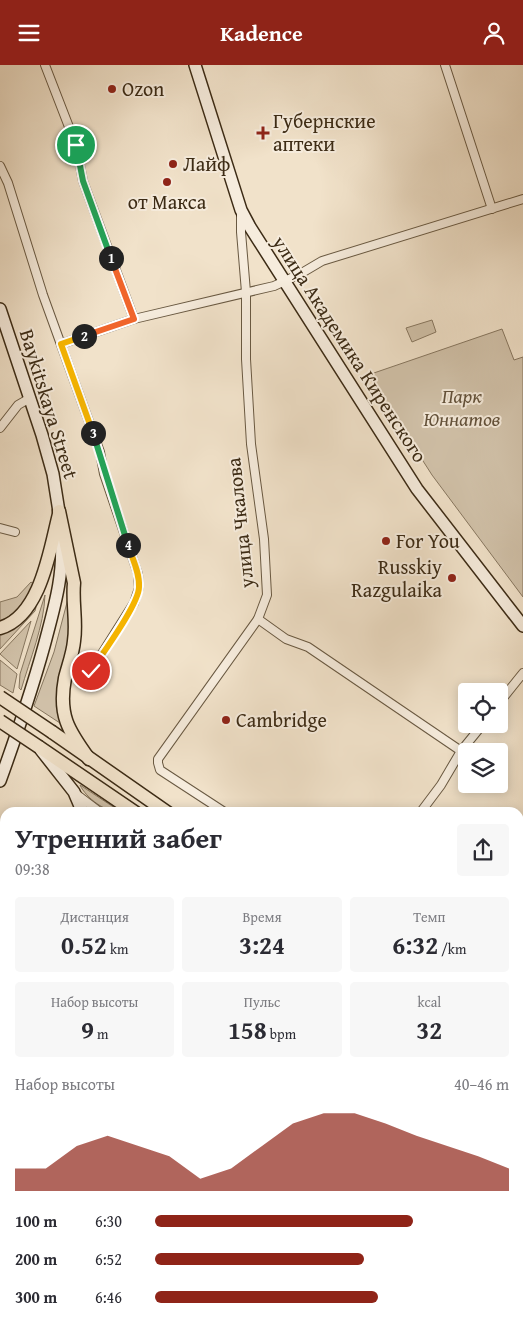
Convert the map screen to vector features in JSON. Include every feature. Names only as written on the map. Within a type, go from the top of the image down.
[{"type":"main road","name":"улица Академика Киренского","points":[[195,65],[242,210],[250,227],[417,489],[523,626]]},
{"type":"main road","name":"Baykitskaya Street","points":[[0,309],[53,474],[62,548],[59,582],[53,612],[28,701],[0,781]]},
{"type":"main road","points":[[0,628],[15,620],[26,609],[38,588],[59,511]]},
{"type":"main road","points":[[59,511],[74,583],[75,639],[65,679],[62,700],[63,711],[75,739],[89,759]]},
{"type":"main road","points":[[0,697],[159,807]]},
{"type":"main road","points":[[0,721],[127,807]]},
{"type":"main road","points":[[39,747],[74,792],[80,807]]},
{"type":"street","points":[[45,65],[76,145],[83,181],[134,319]]},
{"type":"street","points":[[445,65],[492,209]]},
{"type":"street","points":[[0,166],[8,183],[43,295],[100,452],[104,474],[138,575],[139,587],[134,603],[91,671]]},
{"type":"street","points":[[61,344],[134,319],[274,286],[322,261],[523,199]]},
{"type":"street","name":"улица Чкалова","points":[[217,807],[160,770],[158,759],[258,619],[267,595],[264,539],[251,444],[246,359],[246,292],[241,232],[242,210]]},
{"type":"street","points":[[0,428],[18,405],[30,398]]},
{"type":"street","points":[[0,528],[15,532]]},
{"type":"street","points":[[258,619],[286,639],[308,647],[458,749]]},
{"type":"street","points":[[508,692],[523,673]]},
{"type":"street","points":[[467,743],[475,733]]},
{"type":"street","points":[[424,807],[441,785],[458,756]]},
{"type":"street","points":[[74,792],[93,807]]},
{"type":"green space","points":[[432,320],[436,332],[412,342],[406,328]]},
{"type":"green space","name":"Парк Юннатов","points":[[502,329],[514,360],[523,357],[523,597],[432,475],[368,375]]},
{"type":"green space","points":[[31,582],[35,585],[24,602],[11,615],[0,621],[0,602],[17,597]]},
{"type":"green space","points":[[70,591],[72,615],[63,725],[34,706],[54,652]]},
{"type":"green space","points":[[45,595],[39,631],[21,690],[19,688],[20,674]]},
{"type":"green space","points":[[36,607],[35,611],[0,649],[0,633],[25,618]]},
{"type":"green space","points":[[31,621],[17,669],[0,654]]},
{"type":"green space","points":[[0,660],[17,674],[13,693],[0,685]]},
{"type":"green space","points":[[80,785],[113,807],[103,807],[97,804]]},
{"type":"place","name":"Ozon","points":[[112,89]]},
{"type":"place","name":"Губернские аптеки","points":[[263,133]]},
{"type":"place","name":"Лайф","points":[[173,164]]},
{"type":"place","name":"от Макса","points":[[167,182]]},
{"type":"place","name":"For You","points":[[386,541]]},
{"type":"place","name":"Russkiy Razgulaika","points":[[452,578]]},
{"type":"place","name":"Cambridge","points":[[226,720]]},
{"type":"route","points":[[76,145],[83,181],[134,319],[61,344],[100,452],[104,474],[138,575],[139,587],[134,603],[91,671]]}]
